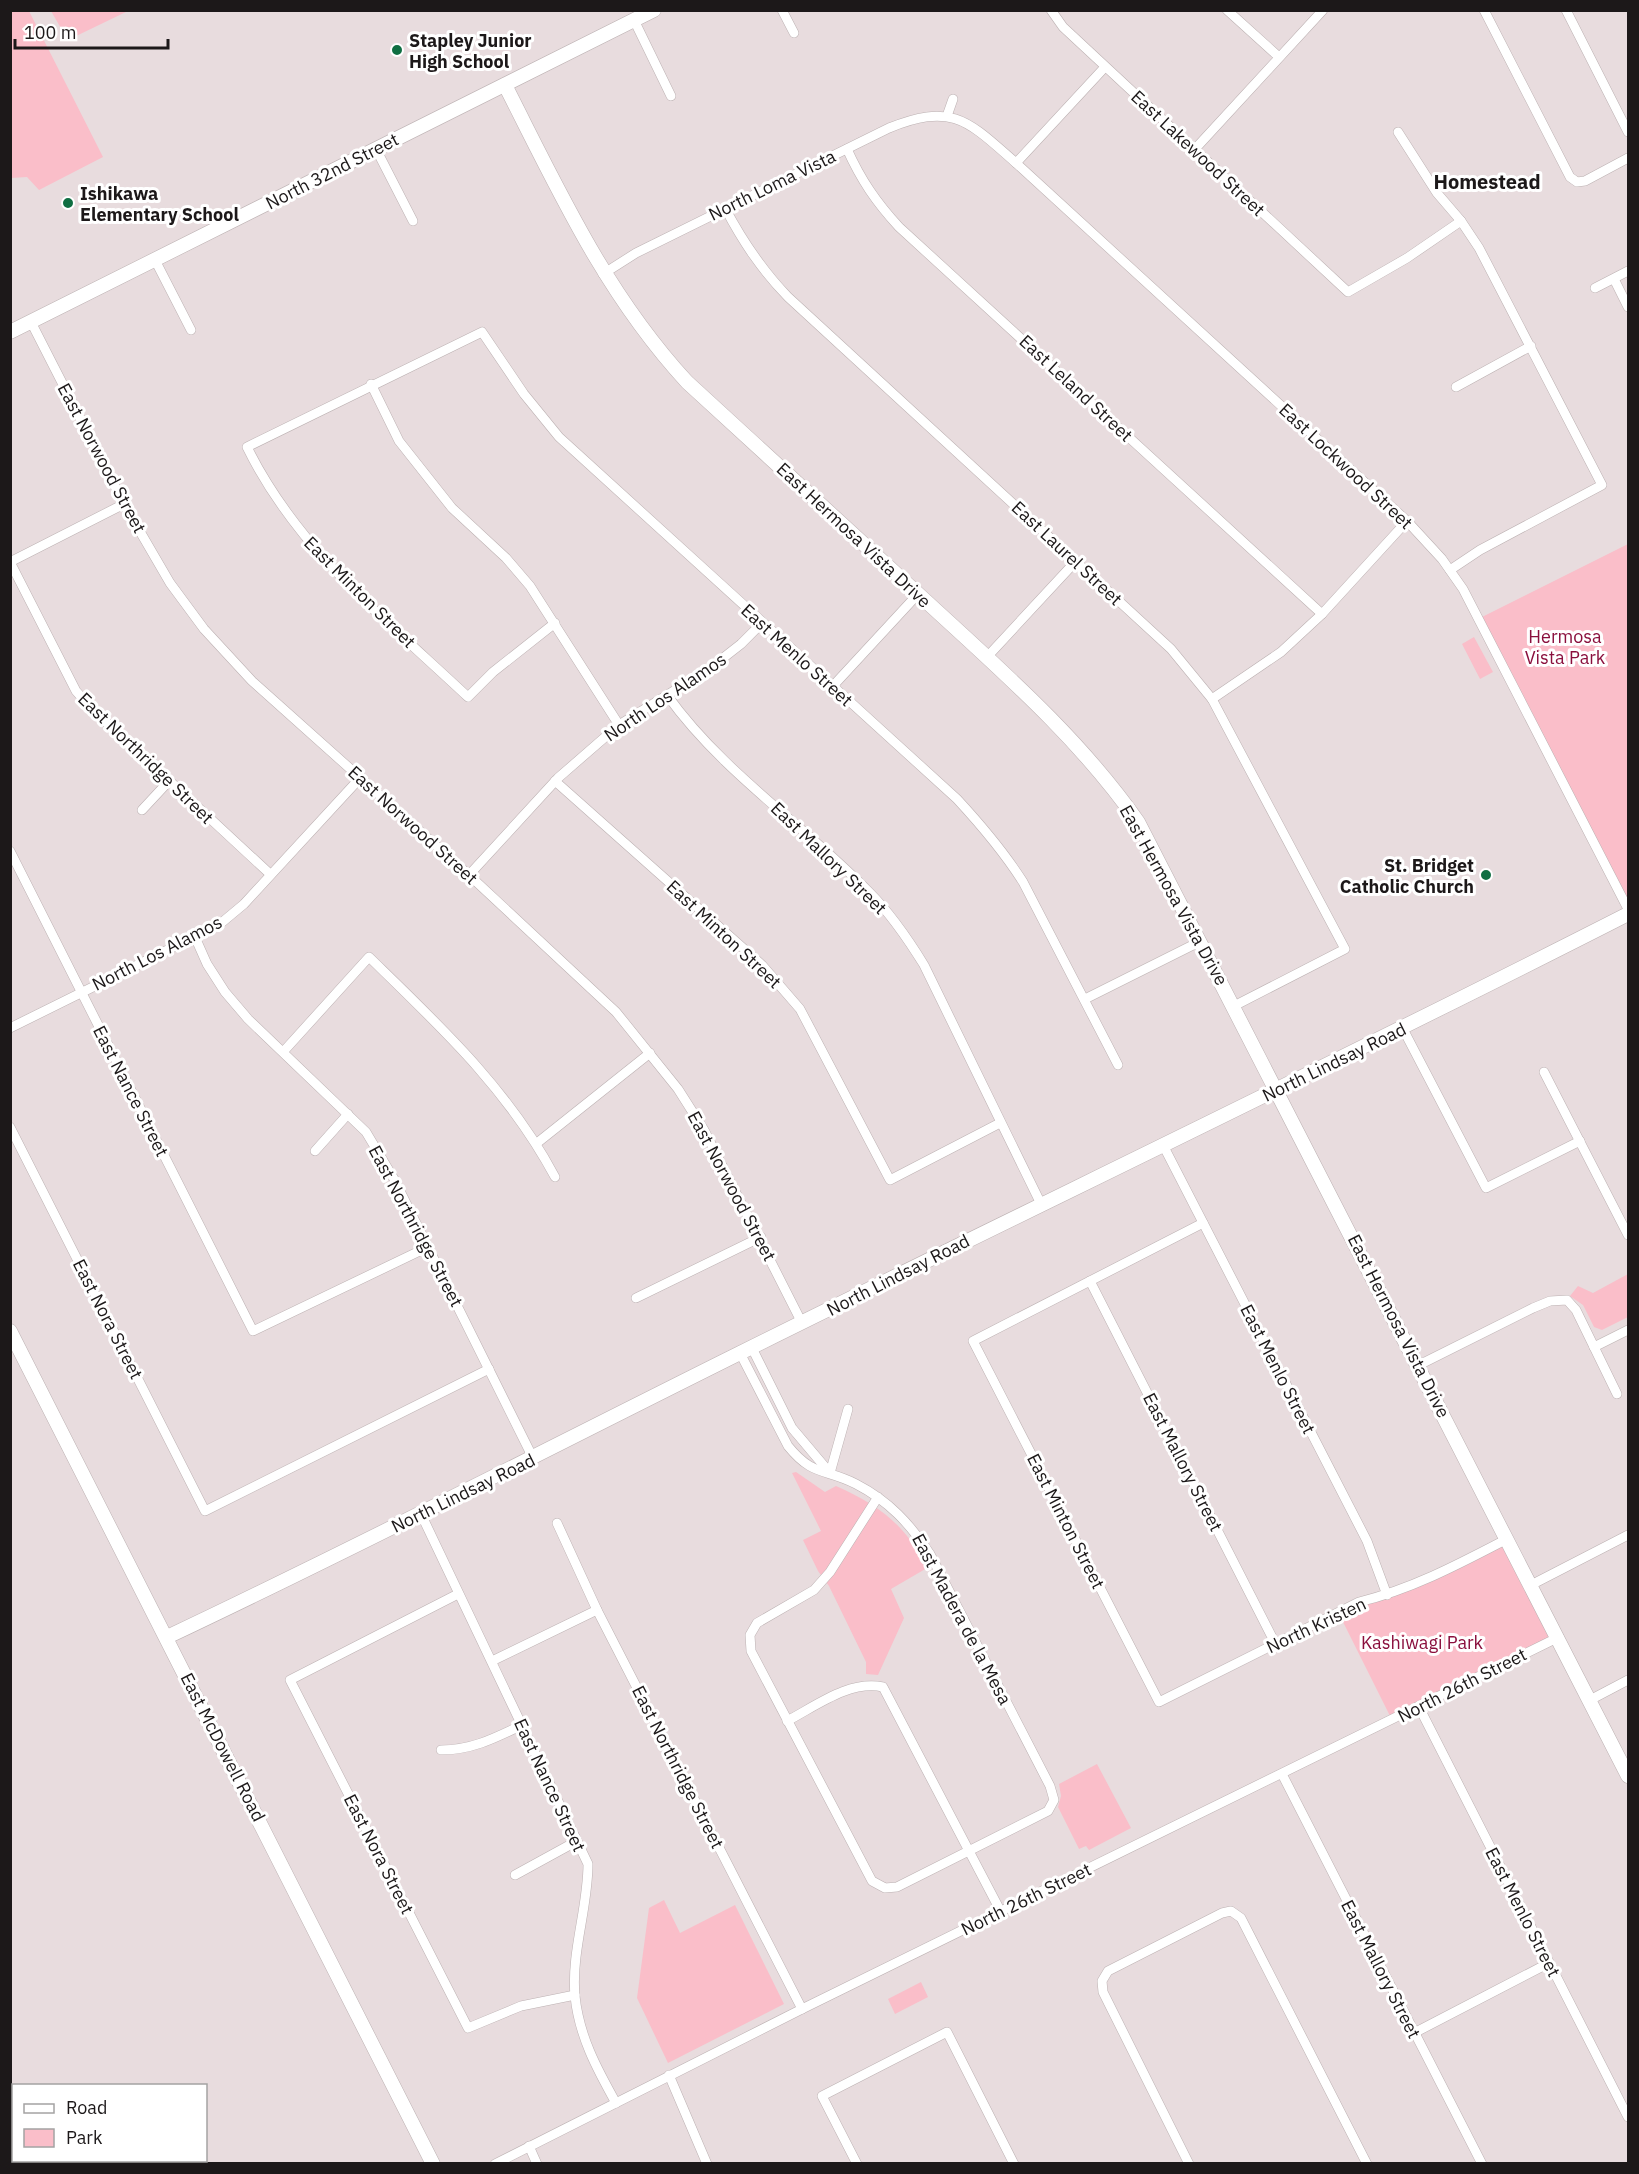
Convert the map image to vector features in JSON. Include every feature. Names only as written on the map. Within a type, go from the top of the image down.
[{"type":"street","name":"North 32nd Street","points":[[10,332],[654,10]]},
{"type":"street","points":[[782,10],[794,33]]},
{"type":"street","name":"East Lakewood Street","points":[[1051,10],[1063,27],[1348,292],[1407,258],[1461,221]]},
{"type":"street","points":[[1227,10],[1279,57]]},
{"type":"street","points":[[1195,149],[1323,10]]},
{"type":"street","points":[[1484,10],[1570,177],[1577,182],[1585,181],[1629,158]]},
{"type":"street","points":[[1566,10],[1629,132]]},
{"type":"street","points":[[634,20],[671,96]]},
{"type":"street","points":[[1016,163],[1106,67]]},
{"type":"street","name":"East Hermosa Vista Drive","points":[[505,85],[603,274],[657,349],[687,382],[987,657],[1082,751],[1110,782],[1138,822],[1629,1776]]},
{"type":"street","points":[[947,116],[953,99]]},
{"type":"street","name":"North Loma Vista","points":[[603,274],[636,252],[914,118],[932,114],[947,116]]},
{"type":"street","name":"East Lockwood Street","points":[[947,116],[964,123],[988,138],[1016,163],[1407,521],[1450,570],[1473,609],[1629,909]]},
{"type":"street","points":[[1398,132],[1437,193],[1461,221],[1479,248],[1602,485],[1480,550],[1450,570]]},
{"type":"street","points":[[376,149],[412,221]]},
{"type":"street","name":"East Leland Street","points":[[847,149],[861,181],[899,227],[1322,614]]},
{"type":"street","name":"East Laurel Street","points":[[725,208],[762,270],[788,297],[1171,650],[1212,699],[1345,949],[1234,1006]]},
{"type":"street","points":[[155,260],[191,330]]},
{"type":"street","points":[[1595,288],[1629,271]]},
{"type":"street","points":[[1614,279],[1629,307]]},
{"type":"street","name":"East Norwood Street","points":[[31,322],[124,504],[170,583],[204,629],[252,681],[469,875],[616,1012],[678,1089],[704,1130],[761,1237],[802,1323]]},
{"type":"street","name":"East Menlo Street","points":[[371,384],[482,332],[524,394],[559,436],[831,687],[957,799],[994,840],[1023,882],[1118,1065]]},
{"type":"street","points":[[1456,387],[1531,346]]},
{"type":"street","points":[[371,384],[399,441],[452,508],[506,558],[530,586],[619,725]]},
{"type":"street","name":"East Minton Street","points":[[371,384],[247,447],[263,480],[294,525],[336,574],[468,697],[493,672],[555,623]]},
{"type":"street","points":[[10,562],[124,504]]},
{"type":"street","points":[[1212,699],[1281,652],[1322,614],[1407,521]]},
{"type":"street","points":[[987,657],[1076,561]]},
{"type":"street","name":"East Northridge Street","points":[[10,562],[76,691],[92,709],[270,874]]},
{"type":"street","points":[[831,687],[918,594]]},
{"type":"street","name":"North Los Alamos","points":[[469,875],[555,781],[619,725],[709,669],[741,644],[762,623]]},
{"type":"street","name":"East Mallory Street","points":[[667,695],[700,736],[870,892],[903,932],[924,965],[1041,1204]]},
{"type":"street","name":"North Los Alamos","points":[[10,1028],[220,924],[244,904],[361,777]]},
{"type":"street","points":[[142,810],[170,781]]},
{"type":"street","name":"East Minton Street","points":[[555,781],[762,965],[800,1009],[890,1180],[1000,1124]]},
{"type":"street","name":"East Nance Street","points":[[10,852],[253,1331],[428,1246]]},
{"type":"street","name":"North Lindsay Road","points":[[167,1636],[421,1514],[1041,1204],[1403,1029],[1629,914]]},
{"type":"street","name":"East Northridge Street","points":[[195,937],[207,964],[225,992],[366,1132],[428,1246],[533,1458]]},
{"type":"street","points":[[1085,999],[1201,941]]},
{"type":"street","points":[[283,1052],[369,957],[447,1033],[498,1088],[537,1143],[555,1177]]},
{"type":"street","points":[[1403,1029],[1486,1188],[1580,1141]]},
{"type":"street","points":[[537,1143],[650,1053]]},
{"type":"street","points":[[1544,1072],[1629,1235]]},
{"type":"street","points":[[315,1151],[348,1114]]},
{"type":"street","name":"East Nora Street","points":[[10,1127],[205,1511],[489,1369]]},
{"type":"street","name":"East Menlo Street","points":[[1163,1145],[1367,1541],[1388,1595]]},
{"type":"street","points":[[1090,1281],[1203,1223]]},
{"type":"street","points":[[636,1298],[761,1237]]},
{"type":"street","name":"East Minton Street","points":[[1090,1281],[973,1341],[1160,1702]]},
{"type":"street","name":"East Mallory Street","points":[[1090,1281],[1275,1643]]},
{"type":"street","points":[[1419,1365],[1533,1308],[1550,1301],[1567,1300],[1576,1310],[1617,1394]]},
{"type":"street","points":[[1594,1347],[1629,1330]]},
{"type":"street","name":"East McDowell Road","points":[[10,1331],[434,2163]]},
{"type":"street","name":"East Madera de la Mesa","points":[[746,1350],[792,1428],[830,1473],[855,1483],[899,1512],[930,1554],[1050,1786],[1054,1800],[1048,1811],[969,1850]]},
{"type":"street","points":[[830,1473],[848,1409]]},
{"type":"street","points":[[878,1497],[830,1572],[814,1590],[757,1623],[750,1635],[751,1650],[872,1881],[885,1888],[897,1887],[969,1850]]},
{"type":"street","name":"East Nance Street","points":[[421,1514],[588,1864],[588,1888],[579,1944],[575,1995],[580,2026],[590,2055],[615,2103]]},
{"type":"street","name":"East Northridge Street","points":[[557,1523],[597,1610],[802,2009]]},
{"type":"street","points":[[1531,1585],[1629,1535]]},
{"type":"street","name":"North Kristen","points":[[1160,1702],[1359,1602],[1388,1595],[1446,1570],[1507,1539]]},
{"type":"street","name":"East Nora Street","points":[[458,1594],[290,1680],[468,2028],[521,2006],[575,1995]]},
{"type":"street","points":[[492,1661],[597,1610]]},
{"type":"street","name":"North 26th Street","points":[[495,2163],[802,2009],[1558,1637]]},
{"type":"street","points":[[1590,1700],[1629,1680]]},
{"type":"street","points":[[787,1721],[853,1687],[867,1684],[883,1687],[1001,1912]]},
{"type":"street","name":"East Menlo Street","points":[[1419,1707],[1629,2117]]},
{"type":"street","points":[[441,1750],[462,1750],[486,1743],[522,1725]]},
{"type":"street","name":"East Mallory Street","points":[[1282,1774],[1482,2163]]},
{"type":"street","points":[[515,1875],[577,1841]]},
{"type":"street","points":[[1189,2163],[1103,1992],[1102,1982],[1108,1971],[1230,1911],[1241,1918],[1367,2163]]},
{"type":"street","points":[[1414,2033],[1549,1963]]},
{"type":"street","points":[[857,2163],[822,2096],[947,2032],[1014,2163]]},
{"type":"street","points":[[669,2075],[707,2163]]},
{"type":"street","points":[[529,2146],[537,2163]]},
{"type":"green space","points":[[11,10],[29,11],[103,157],[39,190],[27,177],[11,178]]},
{"type":"green space","points":[[51,11],[128,11],[72,38],[62,30]]},
{"type":"green space","name":"Hermosa Vista Park","points":[[1628,544],[1628,909],[1478,619]]},
{"type":"green space","points":[[1474,637],[1493,672],[1480,679],[1462,644]]},
{"type":"green space","points":[[1628,1274],[1628,1317],[1602,1330],[1594,1327],[1583,1305],[1570,1296],[1578,1286],[1593,1293]]},
{"type":"green space","points":[[796,1472],[825,1492],[836,1486],[878,1509],[890,1518],[910,1540],[927,1568],[891,1589],[904,1618],[878,1675],[866,1674],[866,1662],[829,1586],[818,1571],[803,1540],[821,1531],[792,1473]]},
{"type":"green space","name":"Kashiwagi Park","points":[[1507,1539],[1559,1637],[1392,1720],[1338,1612],[1387,1595]]},
{"type":"green space","points":[[1097,1764],[1131,1828],[1089,1850],[1086,1846],[1079,1849],[1058,1807],[1061,1796],[1059,1784]]},
{"type":"green space","points":[[664,1900],[680,1933],[735,1905],[784,2004],[668,2063],[637,1998],[649,1908]]},
{"type":"green space","points":[[921,1982],[928,1997],[895,2014],[888,1999]]},
{"type":"place","name":"Stapley Junior High School","points":[[397,50]]},
{"type":"place","name":"Ishikawa Elementary School","points":[[68,203]]},
{"type":"place","name":"St. Bridget Catholic Church","points":[[1486,875]]},
{"type":"district","name":"Homestead","points":[[1487,181]]}]
